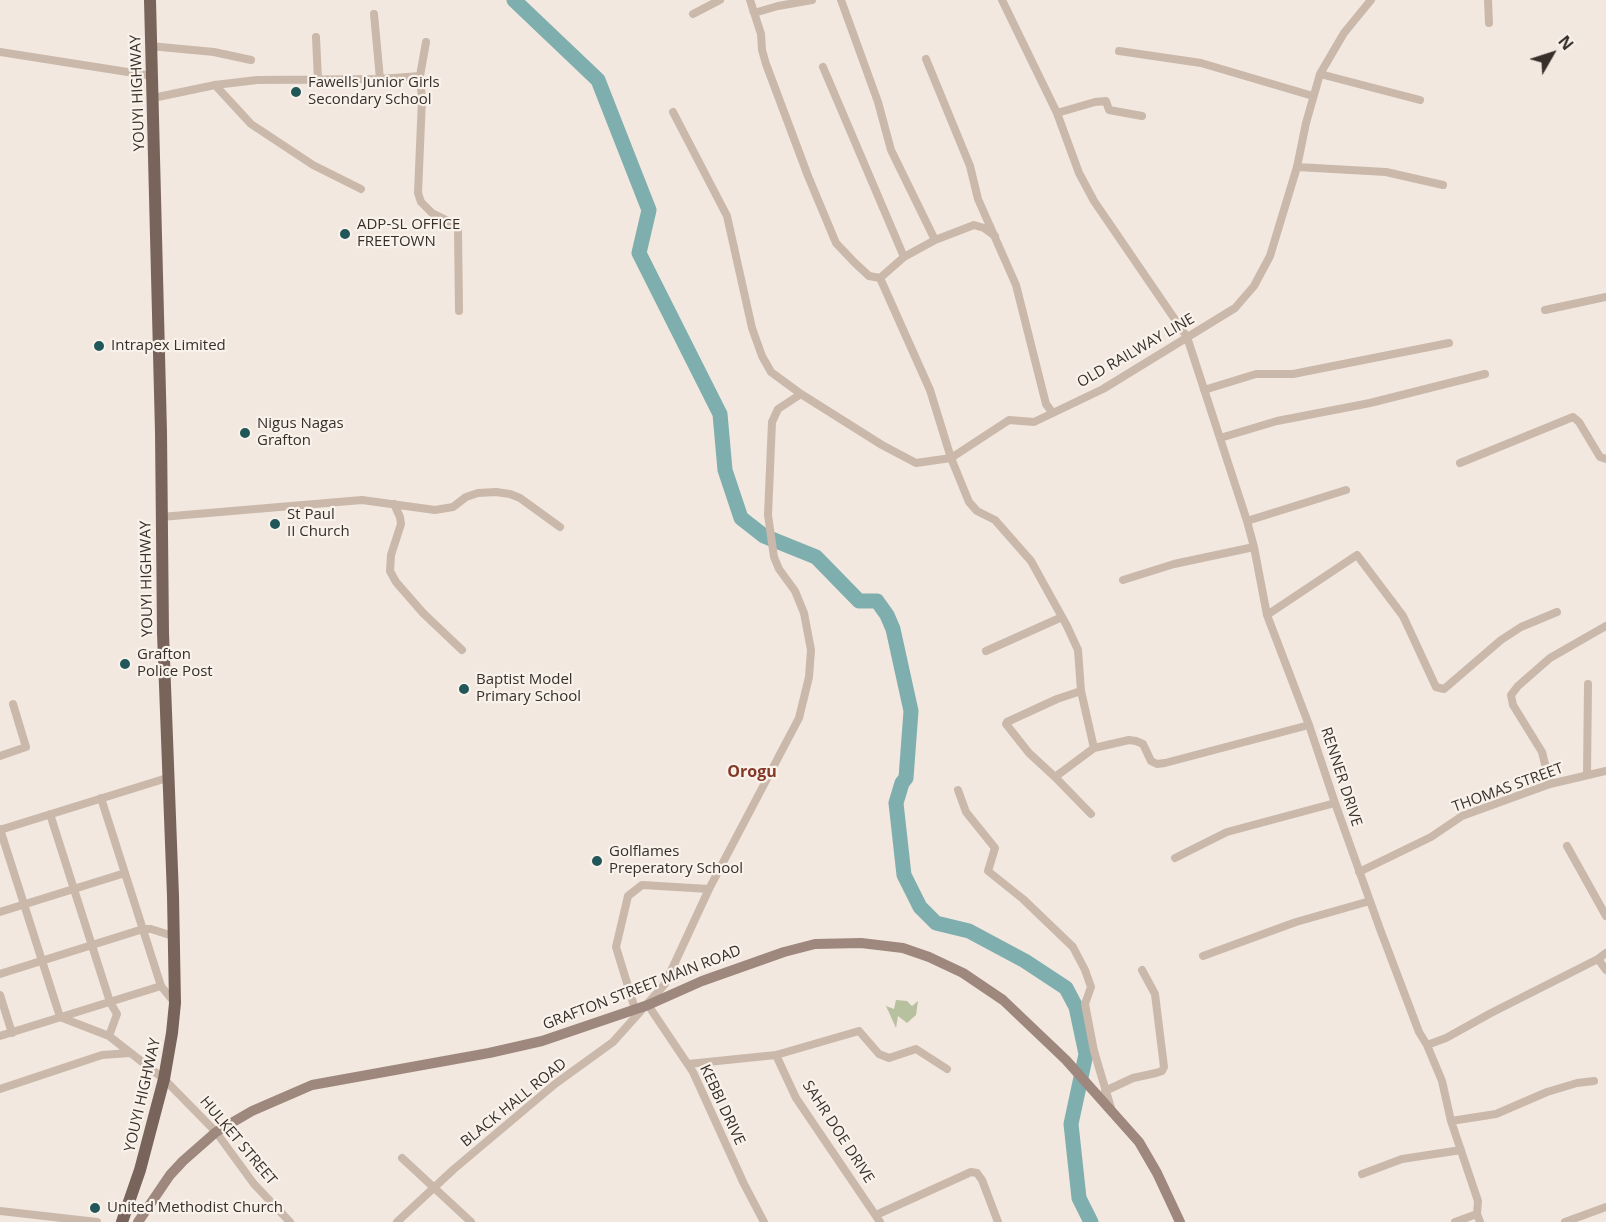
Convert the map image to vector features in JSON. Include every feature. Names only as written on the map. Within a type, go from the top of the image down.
[{"type":"main road","name":"YOUYI HIGHWAY","points":[[122,1222],[140,1170],[164,1079],[175,1003],[173,896],[167,778],[150,0]]},
{"type":"street","points":[[693,14],[720,0]]},
{"type":"street","points":[[750,0],[761,34],[766,64],[788,119],[795,145],[831,233],[836,243],[869,276],[880,278]]},
{"type":"street","points":[[754,13],[812,0]]},
{"type":"street","points":[[841,0],[878,102],[891,150],[935,240]]},
{"type":"street","name":"RENNER DRIVE","points":[[1002,0],[1057,113],[1079,173],[1094,201],[1187,337],[1254,547],[1266,615],[1309,725],[1359,872],[1419,1032],[1442,1081],[1451,1121],[1478,1202],[1478,1218]]},
{"type":"street","name":"OLD RAILWAY LINE","points":[[673,112],[727,216],[752,328],[762,356],[771,372],[801,394],[882,445],[916,463],[951,458],[1009,420],[1034,422],[1103,389],[1235,308],[1254,286],[1270,256],[1297,167],[1306,123],[1320,74],[1344,33],[1371,0]]},
{"type":"street","points":[[1488,0],[1489,23]]},
{"type":"street","points":[[374,14],[380,80]]},
{"type":"street","points":[[316,37],[318,80]]},
{"type":"street","points":[[426,42],[420,76],[422,99],[418,193],[421,202],[432,213],[454,224],[458,230],[459,311]]},
{"type":"street","points":[[150,46],[214,52],[251,60]]},
{"type":"street","points":[[1119,51],[1201,63],[1313,96]]},
{"type":"street","points":[[0,52],[153,76]]},
{"type":"street","points":[[926,59],[959,136],[970,166],[978,199],[1016,285],[1046,404],[1052,412]]},
{"type":"street","points":[[823,67],[904,257]]},
{"type":"street","points":[[1320,74],[1420,100]]},
{"type":"street","points":[[153,98],[215,85],[257,80],[380,80],[420,76]]},
{"type":"street","points":[[215,85],[251,124],[313,165],[361,189]]},
{"type":"street","points":[[1057,113],[1106,101],[1109,110],[1142,116]]},
{"type":"street","points":[[1297,167],[1386,172],[1443,185]]},
{"type":"street","points":[[880,278],[904,257],[935,240],[974,225],[984,228],[995,236]]},
{"type":"street","points":[[880,278],[930,390],[951,458],[969,502],[977,511],[995,520],[1031,561],[1078,650],[1081,691],[1094,748]]},
{"type":"street","points":[[1545,310],[1606,297]]},
{"type":"street","points":[[1204,390],[1256,374],[1293,374],[1449,343]]},
{"type":"street","points":[[1220,438],[1277,421],[1370,403],[1485,374]]},
{"type":"street","name":"BLACK HALL ROAD","points":[[397,1222],[433,1187],[555,1084],[613,1042],[665,984],[709,889],[799,718],[809,677],[811,650],[804,613],[795,591],[778,569],[774,557],[768,515],[772,422],[778,410],[801,394]]},
{"type":"street","points":[[1460,463],[1573,417],[1579,422],[1600,457],[1606,459]]},
{"type":"street","points":[[1246,520],[1346,490]]},
{"type":"street","points":[[161,517],[362,500],[435,510],[453,507],[466,497],[503,493],[520,498],[560,527]]},
{"type":"street","points":[[394,504],[401,524],[391,555],[390,571],[396,582],[423,613],[462,650]]},
{"type":"street","points":[[1123,580],[1174,564],[1254,547]]},
{"type":"street","points":[[1266,615],[1357,555],[1403,616],[1436,687],[1444,689],[1501,640],[1521,627],[1557,612]]},
{"type":"street","points":[[986,651],[1062,617]]},
{"type":"street","points":[[1550,784],[1542,752],[1513,705],[1511,695],[1550,658],[1606,626]]},
{"type":"street","points":[[1587,774],[1588,684]]},
{"type":"street","points":[[1081,691],[1057,699],[1006,724],[1029,753],[1091,814]]},
{"type":"street","points":[[0,756],[26,747],[13,704]]},
{"type":"street","points":[[1055,777],[1094,748],[1129,740],[1143,744],[1151,761],[1157,764],[1309,725]]},
{"type":"street","name":"THOMAS STREET","points":[[1359,872],[1431,837],[1462,816],[1550,784],[1606,771]]},
{"type":"street","points":[[60,1017],[0,830],[167,778]]},
{"type":"street","points":[[958,790],[966,812],[995,848],[988,871],[1023,899],[1073,947],[1085,970],[1091,987],[1085,1004],[1102,1093],[1133,1078],[1162,1071],[1164,1067],[1155,994],[1142,970]]},
{"type":"street","points":[[101,798],[161,986],[175,1003]]},
{"type":"street","points":[[1174,858],[1227,832],[1335,803]]},
{"type":"street","points":[[50,814],[110,1002],[117,1014],[109,1036]]},
{"type":"street","points":[[1567,846],[1606,916]]},
{"type":"street","points":[[0,912],[125,873]]},
{"type":"street","points":[[634,1009],[616,946],[628,896],[642,885],[709,889]]},
{"type":"street","points":[[1203,956],[1296,922],[1370,901]]},
{"type":"street","points":[[0,974],[143,929],[151,929],[173,936]]},
{"type":"street","name":"GRAFTON STREET MAIN ROAD","points":[[138,1222],[170,1174],[216,1132],[252,1111],[312,1085],[542,1041],[648,1005],[713,977],[815,944],[861,943],[903,948],[929,957],[963,973],[1003,1000],[1102,1093],[1112,1110],[1139,1142],[1157,1173],[1180,1222]]},
{"type":"street","points":[[1427,1045],[1446,1038],[1606,953]]},
{"type":"street","points":[[1598,959],[1606,970]]},
{"type":"street","points":[[0,1036],[161,986]]},
{"type":"street","points":[[0,995],[12,1033]]},
{"type":"street","name":"KEBBI DRIVE","points":[[648,1005],[688,1064],[764,1222]]},
{"type":"street","name":"HULKET STREET","points":[[60,1017],[109,1036],[164,1079],[216,1132],[254,1184],[290,1222]]},
{"type":"street","points":[[688,1064],[776,1056],[860,1031],[879,1054],[889,1058],[916,1049],[947,1069]]},
{"type":"street","points":[[0,1089],[102,1055],[130,1053]]},
{"type":"street","name":"SAHR DOE DRIVE","points":[[776,1056],[796,1098],[878,1219]]},
{"type":"street","points":[[1451,1121],[1496,1114],[1547,1092],[1577,1083],[1594,1081]]},
{"type":"street","points":[[1362,1174],[1402,1160],[1461,1149]]},
{"type":"street","points":[[402,1158],[471,1222]]},
{"type":"street","points":[[878,1219],[971,1172],[977,1173],[982,1180],[998,1222]]},
{"type":"street","points":[[1565,1222],[1606,1207]]},
{"type":"street","points":[[0,1211],[97,1222]]},
{"type":"street","points":[[1455,1222],[1478,1218]]},
{"type":"green space","points":[[896,1000],[907,1001],[912,1006],[918,1001],[916,1015],[907,1023],[898,1016],[896,1028],[886,1006],[894,1009]]},
{"type":"waterway","points":[[514,0],[598,80],[649,210],[639,253],[720,414],[725,470],[741,518],[764,536],[816,557],[859,601],[877,601],[887,615],[893,629],[911,711],[906,778],[902,783],[896,803],[904,875],[920,907],[936,923],[969,931],[1025,961],[1066,988],[1076,1007],[1086,1054],[1071,1124],[1079,1198],[1091,1222]]},
{"type":"place","name":"Fawells Junior Girls Secondary School","points":[[296,92]]},
{"type":"place","name":"ADP-SL OFFICE FREETOWN","points":[[345,234]]},
{"type":"place","name":"Intrapex Limited","points":[[99,346]]},
{"type":"place","name":"Nigus Nagas Grafton","points":[[245,433]]},
{"type":"place","name":"St Paul II Church","points":[[275,524]]},
{"type":"place","name":"Grafton Police Post","points":[[125,664]]},
{"type":"place","name":"Baptist Model Primary School","points":[[464,689]]},
{"type":"place","name":"Golflames Preperatory School","points":[[597,861]]},
{"type":"place","name":"United Methodist Church","points":[[95,1208]]},
{"type":"district","name":"Orogu","points":[[752,772]]}]
